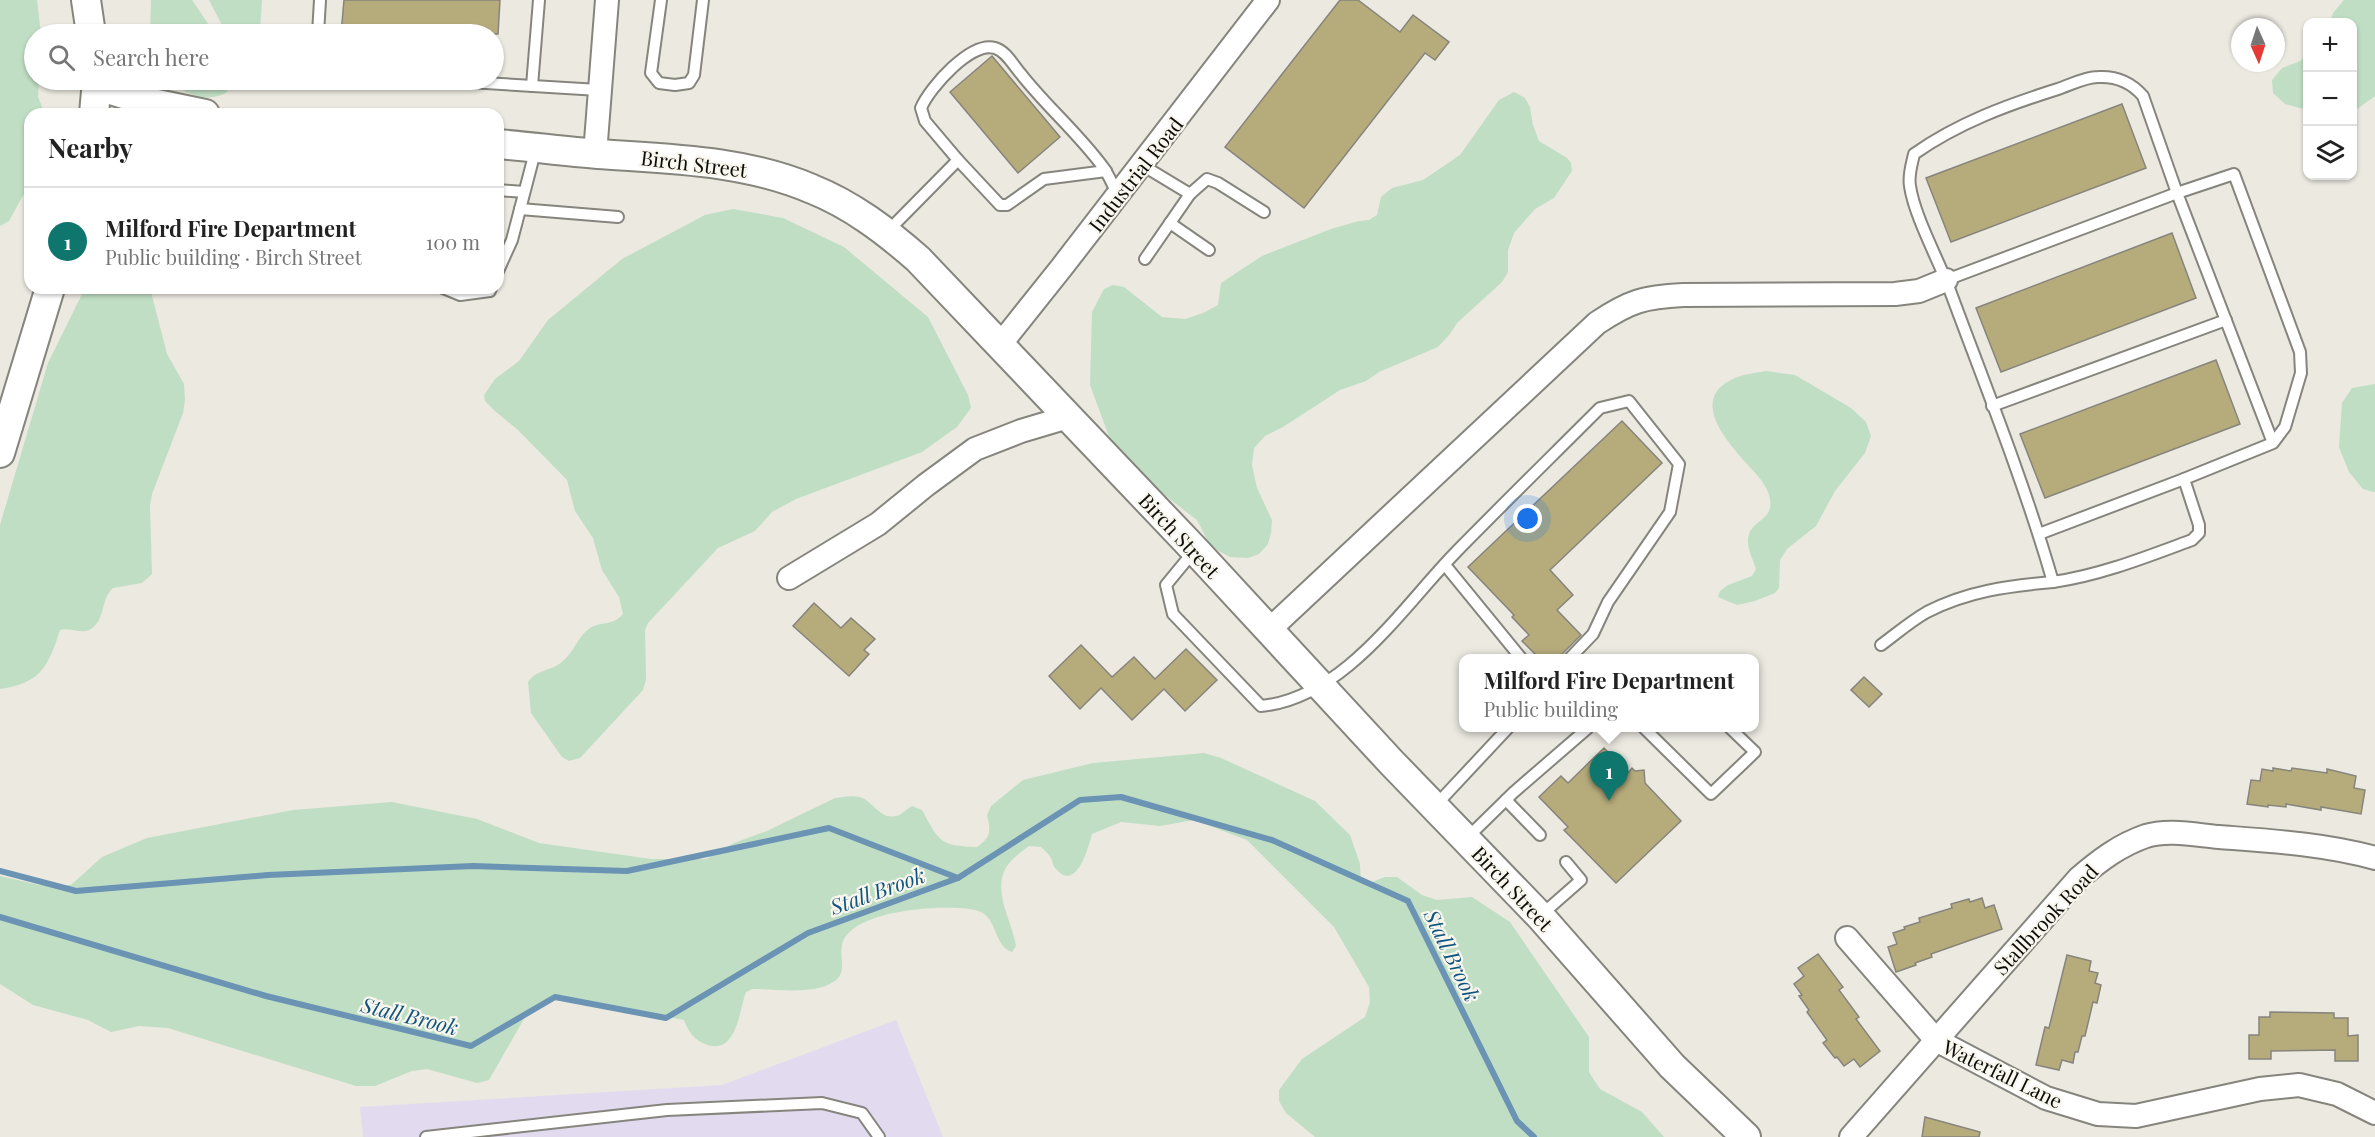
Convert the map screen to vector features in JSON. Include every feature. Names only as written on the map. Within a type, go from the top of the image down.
[{"type":"street","points":[[86,0],[90,24]]},
{"type":"street","points":[[595,153],[607,0]]},
{"type":"street","name":"Industrial Road","points":[[999,346],[1142,165],[1268,0]]},
{"type":"street","points":[[96,93],[176,108]]},
{"type":"street","name":"Birch Street","points":[[504,145],[705,160],[764,172],[814,189],[887,232],[918,259],[1392,763],[1467,838],[1540,916],[1672,1066],[1746,1137]]},
{"type":"street","points":[[1269,630],[1597,323],[1633,301],[1654,296],[1683,295],[1895,294],[1919,291],[1946,280]]},
{"type":"street","points":[[0,453],[48,294]]},
{"type":"street","points":[[789,578],[878,524],[975,449],[1021,431],[1068,417]]},
{"type":"street","name":"Stallbrook Road","points":[[1851,1137],[2079,878],[2101,858],[2129,843],[2148,836],[2181,833],[2271,841],[2353,852],[2375,858]]},
{"type":"street","name":"Waterfall Lane","points":[[1847,938],[1936,1040],[2046,1098],[2098,1114],[2136,1116],[2260,1089],[2299,1085],[2337,1094],[2375,1113]]},
{"type":"lane","points":[[319,24],[320,0]]},
{"type":"lane","points":[[532,86],[539,0]]},
{"type":"lane","points":[[661,0],[651,73],[659,83],[675,85],[689,83],[694,75],[703,0]]},
{"type":"lane","points":[[1106,171],[1044,179],[1006,205],[1000,204],[958,160],[926,121],[921,108],[926,94],[971,52],[983,47],[1003,52],[1106,171],[1118,195]]},
{"type":"lane","points":[[2053,582],[2040,534],[1946,280],[1918,213],[1910,185],[1914,154],[1939,137],[2007,105],[2096,76],[2117,78],[2134,85],[2143,96],[2177,193],[2273,443]]},
{"type":"lane","points":[[504,84],[599,90]]},
{"type":"lane","points":[[504,258],[512,240],[536,148]]},
{"type":"lane","points":[[887,232],[958,160]]},
{"type":"lane","points":[[1142,165],[1190,194]]},
{"type":"lane","points":[[1946,280],[2177,193],[2234,174],[2300,352],[2301,373],[2285,427],[2273,443],[2040,534]]},
{"type":"lane","points":[[1145,259],[1190,194],[1207,179],[1218,183],[1264,212]]},
{"type":"lane","points":[[504,190],[524,192]]},
{"type":"lane","points":[[520,209],[618,217]]},
{"type":"lane","points":[[1170,223],[1209,250]]},
{"type":"lane","points":[[1992,406],[2226,320]]},
{"type":"lane","points":[[1194,550],[1166,585],[1173,614],[1261,706],[1277,704],[1321,685],[1370,649],[1445,565],[1600,408],[1629,401],[1679,464],[1670,512],[1608,602],[1593,634],[1574,654]]},
{"type":"lane","points":[[1881,645],[1925,613],[1965,595],[1991,588],[2081,578],[2192,540],[2199,533],[2199,525],[2184,479]]},
{"type":"lane","points":[[1445,565],[1518,654]]},
{"type":"lane","points":[[1436,806],[1504,732]]},
{"type":"lane","points":[[1467,838],[1506,800],[1583,732]]},
{"type":"lane","points":[[1648,732],[1711,794],[1755,752],[1734,732]]},
{"type":"lane","points":[[1506,800],[1540,836]]},
{"type":"lane","points":[[1540,916],[1581,880],[1566,862]]},
{"type":"lane","points":[[426,1137],[667,1110],[822,1103],[862,1113],[879,1137]]},
{"type":"shaded area","points":[[896,1020],[943,1137],[363,1137],[360,1107],[722,1085]]},
{"type":"green space","points":[[0,0],[37,0],[40,24],[24,24],[24,90],[38,90],[38,97],[43,108],[24,108],[24,194],[9,221],[0,226]]},
{"type":"green space","points":[[151,0],[192,0],[208,24],[150,24]]},
{"type":"green space","points":[[209,0],[262,0],[260,24],[221,24]]},
{"type":"green space","points":[[2344,0],[2375,0],[2375,96],[2357,109],[2357,18],[2331,18]]},
{"type":"green space","points":[[2303,58],[2303,109],[2285,104],[2273,93],[2272,80],[2279,72],[2285,72],[2285,67]]},
{"type":"green space","points":[[183,90],[227,90],[220,96],[212,97]]},
{"type":"green space","points":[[1514,92],[1525,98],[1530,107],[1539,141],[1567,158],[1571,163],[1572,171],[1554,198],[1535,209],[1514,233],[1508,250],[1508,272],[1502,282],[1457,323],[1438,347],[1379,372],[1366,381],[1340,390],[1265,436],[1254,448],[1252,465],[1257,488],[1272,520],[1268,544],[1259,554],[1248,558],[1230,557],[1211,547],[1197,520],[1153,486],[1110,439],[1090,385],[1092,312],[1104,289],[1113,285],[1124,287],[1162,317],[1185,319],[1203,313],[1218,305],[1221,283],[1262,256],[1331,229],[1369,220],[1377,215],[1381,197],[1392,188],[1423,180],[1460,155],[1499,100]]},
{"type":"green space","points":[[733,209],[783,218],[844,247],[928,317],[968,395],[971,408],[957,427],[922,452],[796,499],[772,512],[755,531],[718,548],[648,623],[645,630],[646,680],[643,690],[580,758],[569,761],[562,757],[531,713],[528,682],[536,674],[563,661],[590,628],[611,622],[623,614],[619,597],[602,570],[593,538],[575,511],[567,480],[518,430],[485,401],[484,395],[495,379],[519,361],[548,320],[622,259],[705,215]]},
{"type":"green space","points":[[82,294],[152,294],[167,354],[184,384],[185,400],[183,413],[152,494],[150,506],[152,574],[142,583],[113,588],[94,626],[86,631],[60,630],[47,663],[41,671],[25,682],[0,689],[0,525],[48,363]]},
{"type":"green space","points":[[1766,371],[1795,375],[1851,408],[1866,422],[1871,436],[1865,453],[1835,491],[1816,526],[1787,549],[1780,560],[1779,588],[1775,593],[1737,605],[1718,597],[1720,591],[1728,585],[1752,576],[1756,569],[1748,538],[1752,529],[1768,513],[1770,501],[1764,484],[1721,431],[1715,419],[1714,396],[1721,386],[1735,378]]},
{"type":"green space","points":[[2375,384],[2374,492],[2363,489],[2349,472],[2339,447],[2342,403],[2352,388]]},
{"type":"green space","points":[[1204,753],[1221,758],[1315,801],[1350,835],[1360,864],[1361,883],[1369,883],[1385,877],[1397,877],[1422,895],[1437,900],[1472,897],[1510,922],[1589,1037],[1589,1072],[1600,1089],[1642,1112],[1664,1137],[1315,1137],[1286,1113],[1279,1101],[1279,1090],[1302,1059],[1365,1017],[1370,1002],[1369,987],[1334,927],[1247,840],[1194,820],[1160,826],[1121,822],[1092,834],[1081,864],[1070,875],[1064,875],[1056,869],[1050,857],[1041,847],[1029,846],[1011,861],[1004,871],[1002,881],[1003,903],[1016,946],[1012,952],[1001,943],[988,918],[975,910],[922,909],[880,917],[862,924],[849,933],[841,950],[842,970],[833,982],[816,989],[752,989],[746,992],[735,1030],[724,1044],[716,1046],[701,1042],[692,1035],[684,1020],[568,998],[543,1003],[529,1010],[489,1080],[477,1083],[427,1069],[412,1071],[375,1086],[356,1086],[168,1028],[139,1026],[111,1032],[88,1020],[33,1005],[0,984],[0,876],[39,885],[71,885],[102,857],[147,838],[293,810],[392,802],[477,819],[539,843],[651,859],[706,859],[734,843],[767,831],[835,798],[853,796],[864,799],[885,815],[898,815],[912,806],[922,810],[932,829],[942,840],[955,845],[977,847],[989,833],[987,815],[991,806],[1023,780],[1093,763]]},
{"type":"building","points":[[344,0],[500,0],[499,24],[342,24]]},
{"type":"building","points":[[1340,0],[1358,0],[1400,32],[1413,15],[1449,42],[1435,60],[1425,53],[1304,208],[1225,147]]},
{"type":"building","points":[[992,56],[1060,137],[1018,173],[950,92]]},
{"type":"building","points":[[2122,104],[2146,168],[1951,242],[1926,178]]},
{"type":"building","points":[[2172,233],[2196,298],[2001,372],[1976,308]]},
{"type":"building","points":[[2216,360],[2240,424],[2045,498],[2020,434]]},
{"type":"building","points":[[1622,421],[1662,463],[1550,570],[1573,595],[1557,610],[1581,635],[1562,654],[1535,654],[1522,641],[1529,635],[1512,617],[1514,615],[1468,567]]},
{"type":"building","points":[[814,603],[841,628],[851,618],[875,639],[864,650],[869,654],[849,676],[793,626]]},
{"type":"building","points":[[1081,645],[1112,677],[1134,657],[1155,679],[1186,649],[1217,680],[1185,711],[1164,689],[1132,720],[1101,688],[1080,709],[1049,676]]},
{"type":"building","points":[[1864,677],[1882,694],[1869,707],[1851,690]]},
{"type":"building","points":[[1604,748],[1628,773],[1632,768],[1635,771],[1644,770],[1645,783],[1681,821],[1616,883],[1564,830],[1568,827],[1539,797],[1561,776],[1568,783]]},
{"type":"building","points":[[2273,768],[2327,773],[2327,769],[2356,776],[2354,788],[2365,790],[2361,814],[2321,807],[2321,810],[2286,804],[2286,807],[2268,805],[2268,807],[2247,804],[2251,780],[2260,781],[2262,769],[2273,771]]},
{"type":"building","points":[[1982,898],[1985,908],[1994,905],[2002,929],[1931,954],[1932,957],[1896,972],[1888,947],[1897,944],[1893,933],[1920,922],[1919,918],[1952,908],[1951,904]]},
{"type":"building","points":[[1818,954],[1843,987],[1839,990],[1859,1017],[1856,1019],[1880,1051],[1860,1067],[1854,1059],[1844,1066],[1823,1043],[1827,1040],[1807,1012],[1809,1010],[1794,984],[1804,976],[1798,968]]},
{"type":"building","points":[[2067,955],[2091,961],[2089,971],[2098,973],[2095,983],[2101,985],[2097,1003],[2093,1002],[2085,1036],[2082,1036],[2073,1063],[2062,1060],[2059,1070],[2036,1065],[2045,1027],[2049,1028]]},
{"type":"building","points":[[2270,1012],[2334,1013],[2334,1018],[2348,1018],[2348,1036],[2358,1035],[2358,1061],[2335,1061],[2335,1050],[2271,1051],[2271,1059],[2249,1059],[2249,1035],[2259,1035],[2259,1017],[2270,1017]]},
{"type":"building","points":[[1925,1117],[1980,1132],[1979,1137],[1922,1137]]},
{"type":"waterway","name":"Stall Brook","points":[[0,917],[266,996],[471,1046],[555,997],[666,1018],[808,933],[958,878],[1080,800],[1121,797],[1272,840],[1408,901],[1517,1121],[1534,1137]]},
{"type":"waterway","name":"Stall Brook","points":[[0,871],[76,891],[268,875],[473,866],[627,871],[829,828],[958,878]]},
{"type":"place","name":"Milford Fire Department","points":[[1609,801]]}]
